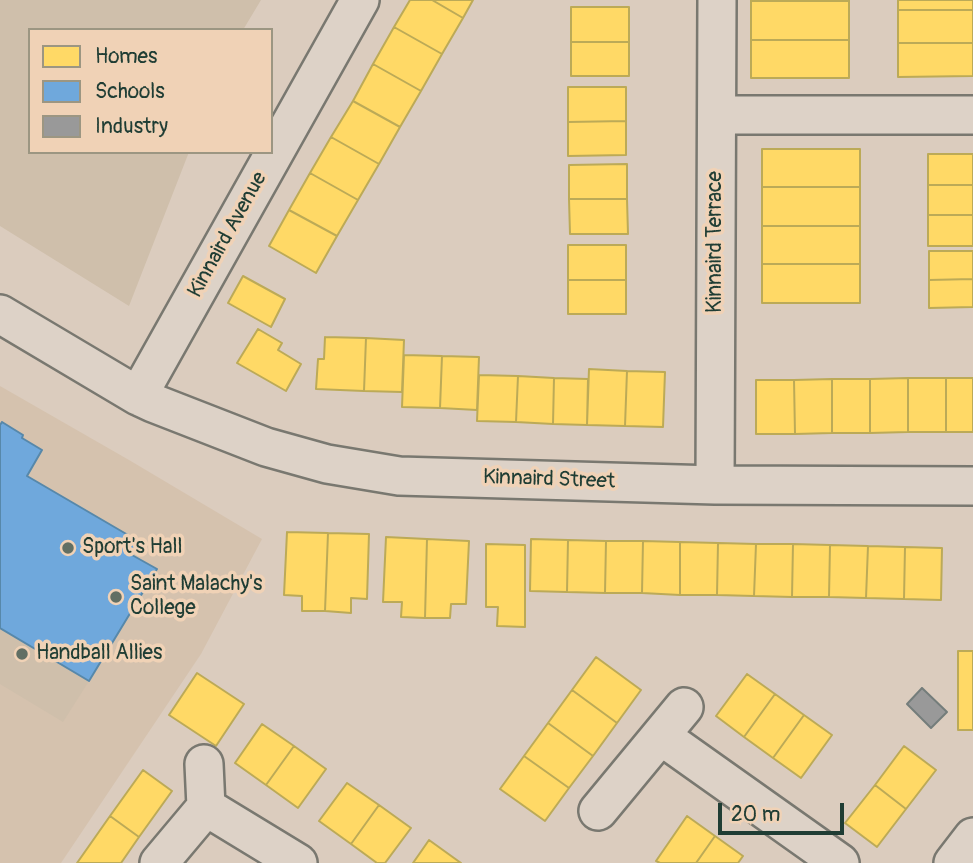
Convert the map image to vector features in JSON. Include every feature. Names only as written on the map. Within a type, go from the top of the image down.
[{"type":"street","name":"Kinnaird Avenue","points":[[138,396],[360,0]]},
{"type":"street","name":"Kinnaird Terrace","points":[[715,485],[717,0]]},
{"type":"street","points":[[717,114],[973,114]]},
{"type":"street","name":"Kinnaird Street","points":[[0,314],[138,396],[267,447],[327,464],[399,476],[715,485],[973,486]]},
{"type":"street","points":[[598,811],[684,707]]},
{"type":"street","points":[[661,736],[841,863]]},
{"type":"street","points":[[159,863],[206,807],[204,764]]},
{"type":"street","points":[[206,807],[298,863]]},
{"type":"street","points":[[953,863],[973,837]]},
{"type":"shaded area","points":[[0,0],[261,0],[244,28],[28,28],[28,154],[188,154],[129,306],[0,226]]},
{"type":"shaded area","name":"Saint Malachy's College","points":[[0,386],[262,539],[201,654],[61,863],[0,863]]},
{"type":"shaded area","name":"Handball Allies","points":[[0,628],[89,681],[63,722],[0,684]]},
{"type":"building: Homes","points":[[410,0],[432,0],[463,18],[442,54],[394,27]]},
{"type":"building: Homes","points":[[432,0],[473,0],[463,18]]},
{"type":"building: Homes","points":[[849,0],[849,1],[751,1]]},
{"type":"building: Homes","points":[[898,0],[973,0],[973,10],[898,10]]},
{"type":"building: Homes","points":[[751,1],[849,1],[849,40],[751,40]]},
{"type":"building: Homes","points":[[571,7],[629,7],[629,42],[571,42]]},
{"type":"building: Homes","points":[[898,10],[973,10],[973,43],[898,43]]},
{"type":"building: Homes","points":[[394,27],[442,54],[421,91],[373,64]]},
{"type":"building: Homes","points":[[751,40],[849,40],[849,78],[751,78]]},
{"type":"building: Homes","points":[[571,42],[629,42],[629,76],[571,76]]},
{"type":"building: Homes","points":[[898,43],[973,43],[973,76],[898,77]]},
{"type":"building: Homes","points":[[373,64],[421,91],[400,127],[353,101]]},
{"type":"building: Homes","points":[[568,87],[626,87],[626,121],[568,122]]},
{"type":"building: Homes","points":[[353,101],[400,127],[379,164],[331,137]]},
{"type":"building: Homes","points":[[626,121],[626,155],[568,156],[568,122]]},
{"type":"building: Homes","points":[[331,137],[379,164],[358,200],[310,173]]},
{"type":"building: Homes","points":[[762,149],[860,149],[860,187],[762,187]]},
{"type":"building: Homes","points":[[928,154],[973,154],[973,185],[928,185]]},
{"type":"building: Homes","points":[[627,164],[627,199],[569,199],[569,165]]},
{"type":"building: Homes","points":[[310,173],[358,200],[337,236],[289,210]]},
{"type":"building: Homes","points":[[928,185],[973,185],[973,215],[928,215]]},
{"type":"building: Homes","points":[[762,187],[860,187],[860,226],[762,226]]},
{"type":"building: Homes","points":[[569,199],[627,199],[628,234],[570,234]]},
{"type":"building: Homes","points":[[289,210],[337,236],[316,273],[269,246]]},
{"type":"building: Homes","points":[[928,215],[973,215],[973,246],[928,246]]},
{"type":"building: Homes","points":[[762,226],[860,226],[860,264],[762,264]]},
{"type":"building: Homes","points":[[568,245],[626,245],[626,280],[568,280]]},
{"type":"building: Homes","points":[[929,251],[973,251],[973,279],[929,280]]},
{"type":"building: Homes","points":[[762,264],[860,264],[860,303],[762,303]]},
{"type":"building: Homes","points":[[243,276],[285,299],[271,327],[228,303]]},
{"type":"building: Homes","points":[[973,279],[973,307],[929,308],[929,280]]},
{"type":"building: Homes","points":[[568,280],[626,280],[626,314],[568,314]]},
{"type":"building: Homes","points":[[258,329],[282,343],[278,350],[301,364],[286,391],[237,363]]},
{"type":"building: Homes","points":[[325,337],[366,338],[364,391],[316,389],[318,359],[324,359]]},
{"type":"building: Homes","points":[[366,338],[404,340],[402,392],[364,391]]},
{"type":"building: Homes","points":[[404,355],[442,356],[440,408],[402,407]]},
{"type":"building: Homes","points":[[442,356],[479,357],[477,410],[440,408]]},
{"type":"building: Homes","points":[[589,369],[627,371],[625,426],[587,425]]},
{"type":"building: Homes","points":[[627,371],[665,372],[663,427],[625,426]]},
{"type":"building: Homes","points":[[479,375],[518,376],[516,422],[477,421]]},
{"type":"building: Homes","points":[[518,376],[554,378],[553,424],[516,422]]},
{"type":"building: Homes","points":[[554,378],[588,379],[587,425],[553,424]]},
{"type":"building: Homes","points":[[908,378],[946,378],[946,432],[908,432]]},
{"type":"building: Homes","points":[[908,378],[908,432],[870,433],[870,379]]},
{"type":"building: Homes","points":[[946,378],[973,378],[973,432],[946,432]]},
{"type":"building: Homes","points":[[832,379],[870,379],[870,433],[832,433]]},
{"type":"building: Homes","points":[[832,379],[832,433],[795,434],[794,380]]},
{"type":"building: Homes","points":[[756,380],[794,380],[795,434],[756,434]]},
{"type":"building: Homes","points":[[287,532],[328,533],[325,611],[302,611],[302,596],[284,595]]},
{"type":"building: Homes","points":[[328,533],[369,534],[367,599],[351,598],[351,613],[325,611]]},
{"type":"building: Homes","points":[[386,537],[427,539],[425,618],[401,617],[402,602],[383,602]]},
{"type":"building: Homes","points":[[427,539],[469,541],[466,604],[451,604],[450,618],[425,618]]},
{"type":"building: Homes","points":[[531,539],[568,540],[567,592],[530,591]]},
{"type":"building: Homes","points":[[568,540],[606,541],[605,593],[567,592]]},
{"type":"building: Homes","points":[[606,541],[643,541],[642,593],[605,593]]},
{"type":"building: Homes","points":[[643,541],[680,542],[680,595],[642,593]]},
{"type":"building: Homes","points":[[680,542],[718,543],[717,595],[680,595]]},
{"type":"building: Homes","points":[[718,543],[756,544],[754,596],[717,595]]},
{"type":"building: Homes","points":[[486,544],[525,545],[525,627],[497,626],[498,607],[486,607]]},
{"type":"building: Homes","points":[[756,544],[793,544],[792,597],[754,596]]},
{"type":"building: Homes","points":[[793,544],[830,545],[829,597],[792,597]]},
{"type":"building: Homes","points":[[830,545],[868,546],[866,598],[829,597]]},
{"type":"building: Homes","points":[[868,546],[905,547],[904,599],[866,598]]},
{"type":"building: Homes","points":[[905,547],[942,548],[941,600],[904,599]]},
{"type":"building: Homes","points":[[958,651],[973,651],[973,730],[958,730]]},
{"type":"building: Homes","points":[[596,657],[641,690],[617,723],[572,690]]},
{"type":"building: Homes","points":[[197,673],[244,704],[216,746],[169,715]]},
{"type":"building: Homes","points":[[747,674],[775,694],[744,737],[716,716]]},
{"type":"building: Homes","points":[[572,690],[617,723],[593,756],[548,723]]},
{"type":"building: Homes","points":[[775,694],[804,715],[773,758],[744,737]]},
{"type":"building: Homes","points":[[804,715],[832,735],[801,778],[773,758]]},
{"type":"building: Homes","points":[[548,723],[593,756],[569,788],[524,756]]},
{"type":"building: Homes","points":[[262,724],[294,746],[266,785],[235,763]]},
{"type":"building: Homes","points":[[294,746],[326,769],[298,808],[266,785]]},
{"type":"building: Homes","points":[[904,746],[936,770],[906,809],[875,785]]},
{"type":"building: Homes","points":[[524,756],[569,788],[545,821],[500,789]]},
{"type":"building: Homes","points":[[143,770],[172,791],[139,837],[110,816]]},
{"type":"building: Homes","points":[[347,783],[379,805],[351,844],[319,821]]},
{"type":"building: Homes","points":[[875,785],[906,809],[877,847],[845,823]]},
{"type":"building: Homes","points":[[379,805],[411,828],[385,863],[377,863],[351,844]]},
{"type":"building: Homes","points":[[110,816],[139,837],[121,863],[77,863]]},
{"type":"building: Homes","points":[[687,816],[715,836],[696,863],[656,861]]},
{"type":"building: Homes","points":[[715,836],[743,856],[738,863],[696,863]]},
{"type":"building: Homes","points":[[429,840],[461,863],[413,863]]},
{"type":"building: Schools","name":"Sport's Hall","points":[[2,422],[42,450],[27,476],[140,542],[132,555],[157,569],[89,681],[0,628]]},
{"type":"building: Industry","points":[[922,688],[947,712],[931,728],[907,704]]},
{"type":"place","name":"Sport's Hall","points":[[68,548]]},
{"type":"place","name":"Saint Malachy's College","points":[[116,597]]},
{"type":"place","name":"Handball Allies","points":[[22,654]]}]
